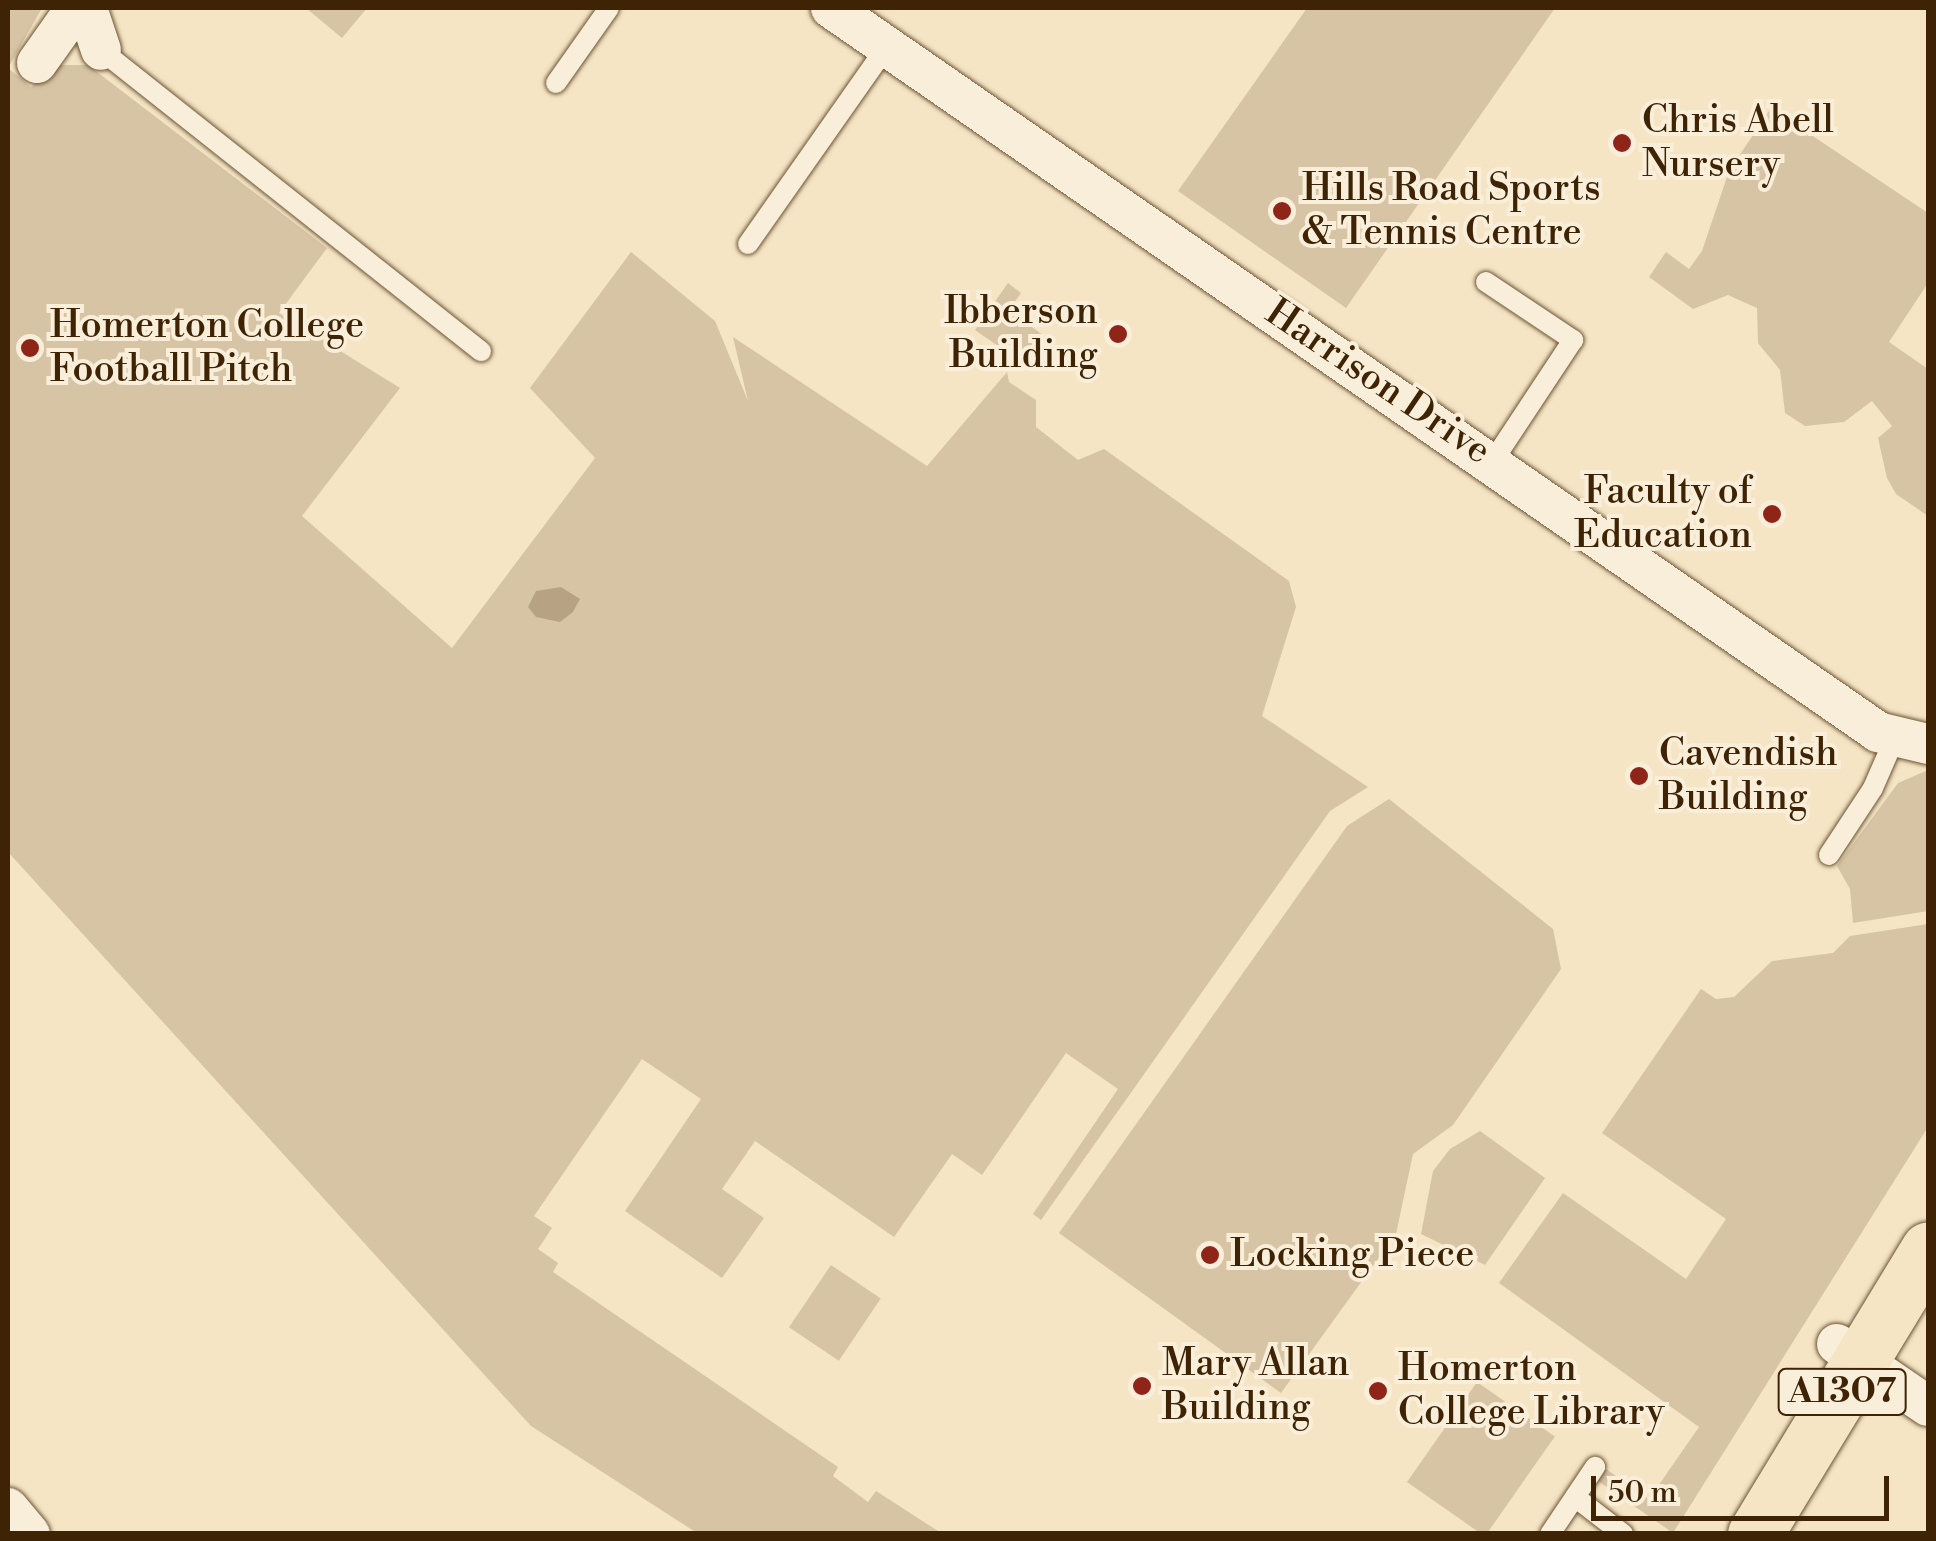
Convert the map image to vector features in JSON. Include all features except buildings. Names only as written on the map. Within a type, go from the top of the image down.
[{"type":"main road","name":"A1307","points":[[1755,1534],[1849,1353],[1928,1250]]},
{"type":"street","points":[[37,63],[76,8]]},
{"type":"street","points":[[87,8],[101,50]]},
{"type":"street","name":"Harrison Drive","points":[[831,8],[1911,742]]},
{"type":"street","points":[[1849,1353],[1928,1406]]},
{"type":"street","points":[[8,1508],[30,1534]]},
{"type":"lane","points":[[556,83],[609,8]]},
{"type":"lane","points":[[748,244],[888,46]]},
{"type":"lane","points":[[101,50],[481,352]]},
{"type":"lane","points":[[1486,282],[1573,340],[1493,461]]},
{"type":"lane","points":[[1829,855],[1873,788],[1911,742]]},
{"type":"lane","points":[[1550,1534],[1595,1467]]},
{"type":"lane","points":[[1575,1497],[1623,1534]]},
{"type":"shaded area","points":[[8,8],[42,8],[8,68]]},
{"type":"shaded area","points":[[306,8],[367,8],[342,38]]},
{"type":"shaded area","points":[[1307,8],[1555,8],[1346,308],[1178,191]]},
{"type":"shaded area","points":[[52,65],[88,65],[327,248],[279,313],[400,388],[302,516],[452,648],[595,458],[530,388],[631,252],[715,321],[748,401],[733,337],[927,466],[1007,372],[1009,382],[1036,400],[1036,427],[1078,460],[1104,449],[1289,581],[1296,607],[1262,716],[1368,787],[1330,811],[1041,1220],[1033,1214],[1118,1089],[1066,1053],[982,1175],[952,1154],[894,1237],[755,1141],[722,1189],[764,1218],[722,1278],[625,1211],[701,1099],[642,1059],[534,1216],[552,1228],[538,1249],[558,1263],[553,1272],[838,1467],[833,1476],[868,1502],[876,1491],[941,1533],[697,1533],[531,1426],[8,852],[8,68],[31,87]]},
{"type":"shaded area","points":[[1771,108],[1928,213],[1928,283],[1889,342],[1928,369],[1928,516],[1896,494],[1887,478],[1878,438],[1892,426],[1872,401],[1844,422],[1805,426],[1785,413],[1780,370],[1758,343],[1757,308],[1728,295],[1693,309],[1649,277],[1666,252],[1689,269],[1702,251],[1729,171]]},
{"type":"shaded area","points":[[1008,283],[1021,293],[1009,310],[1047,338],[1027,366],[975,330]]},
{"type":"shaded area","points":[[561,587],[580,599],[573,612],[560,622],[536,617],[528,607],[536,591]]},
{"type":"shaded area","points":[[1928,770],[1928,911],[1853,923],[1850,889],[1837,866],[1898,783]]},
{"type":"shaded area","points":[[1389,799],[1553,929],[1561,969],[1453,1125],[1413,1154],[1396,1234],[1281,1393],[1059,1233],[1347,826]]},
{"type":"shaded area","points":[[1928,924],[1928,1127],[1673,1533],[1598,1481],[1606,1469],[1649,1499],[1699,1427],[1499,1283],[1563,1193],[1686,1279],[1726,1219],[1602,1133],[1701,989],[1716,999],[1734,997],[1772,961],[1833,953],[1850,936]]},
{"type":"shaded area","points":[[1480,1131],[1545,1178],[1485,1265],[1421,1234],[1433,1171],[1450,1149]]},
{"type":"shaded area","points":[[831,1265],[881,1299],[839,1361],[789,1327]]},
{"type":"shaded area","points":[[1477,1382],[1555,1436],[1487,1534],[1407,1482]]},
{"type":"place","name":"Chris Abell Nursery","points":[[1622,143]]},
{"type":"place","name":"Hills Road Sports & Tennis Centre","points":[[1282,211]]},
{"type":"place","name":"Ibberson Building","points":[[1118,334]]},
{"type":"place","name":"Homerton College Football Pitch","points":[[30,348]]},
{"type":"place","name":"Faculty of Education","points":[[1772,514]]},
{"type":"place","name":"Cavendish Building","points":[[1639,776]]},
{"type":"place","name":"Locking Piece","points":[[1210,1255]]},
{"type":"place","name":"Mary Allan Building","points":[[1142,1386]]},
{"type":"place","name":"Homerton College Library","points":[[1378,1391]]}]
